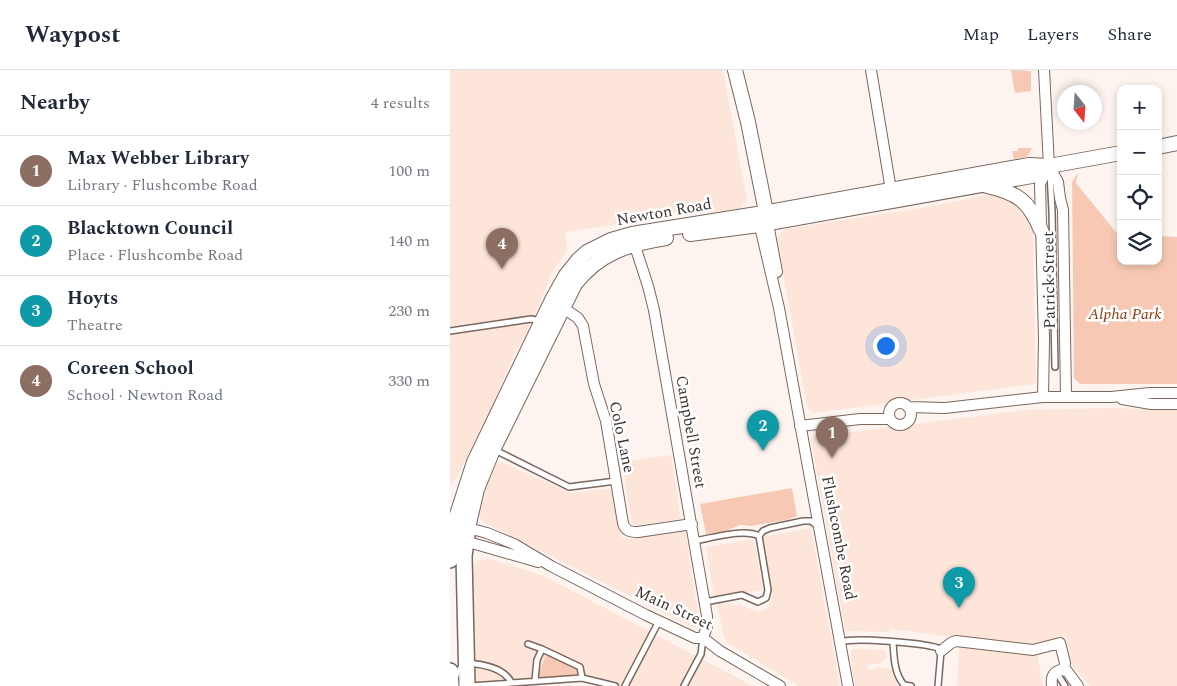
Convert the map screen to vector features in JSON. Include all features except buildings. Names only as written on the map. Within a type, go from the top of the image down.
[{"type":"main road","name":"Flushcombe Road","points":[[736,76],[748,122],[762,218]]},
{"type":"main road","points":[[1162,146],[1177,143]]},
{"type":"main road","name":"Newton Road","points":[[762,218],[891,190],[1029,165],[1049,166],[1117,154]]},
{"type":"main road","name":"Newton Road","points":[[456,531],[494,450],[552,300],[566,275],[587,252],[611,240],[633,240],[762,218],[982,185],[1032,176],[1049,166]]},
{"type":"main road","points":[[982,185],[1001,189],[1023,200],[1030,208],[1041,230]]},
{"type":"main road","name":"Newton Road","points":[[456,531],[468,476],[564,308],[575,284],[590,267],[633,240]]},
{"type":"main road","points":[[450,496],[468,476]]},
{"type":"main road","points":[[450,560],[456,531]]},
{"type":"main road","points":[[456,531],[464,556],[470,663],[467,686]]},
{"type":"main road","points":[[450,672],[452,686]]},
{"type":"street","points":[[871,70],[891,190]]},
{"type":"street","name":"Patrick Street","points":[[1044,70],[1049,166],[1058,182],[1063,210],[1066,396]]},
{"type":"street","name":"Patrick Street","points":[[1043,397],[1044,339],[1040,184],[1049,166]]},
{"type":"street","name":"Flushcombe Road","points":[[762,218],[778,278],[780,308],[800,426],[848,686]]},
{"type":"street","name":"Campbell Street","points":[[633,240],[654,310],[692,524],[708,621],[703,638]]},
{"type":"street","name":"Colo Lane","points":[[552,300],[578,318],[583,326],[592,377],[606,421],[623,523],[627,530],[638,532],[692,524]]},
{"type":"street","points":[[860,419],[900,404],[909,412],[1043,397],[1111,397],[1150,393],[1177,393]]},
{"type":"street","points":[[1111,397],[1151,404],[1177,404]]},
{"type":"street","points":[[892,407],[889,413],[890,419],[899,425],[906,423],[909,412]]},
{"type":"street","points":[[800,426],[860,419],[890,419]]},
{"type":"street","name":"Main Street","points":[[456,531],[487,533],[514,544],[551,566],[695,638],[703,638],[720,651],[780,686]]},
{"type":"street","points":[[941,651],[956,641],[1033,650],[1060,643],[1065,663],[1062,674]]},
{"type":"street","points":[[1052,686],[1051,679],[1054,673],[1060,670],[1062,674],[1078,686]]},
{"type":"lane","points":[[1049,166],[1052,211],[1055,367]]},
{"type":"lane","points":[[450,331],[531,319],[542,322]]},
{"type":"lane","points":[[494,450],[569,486],[616,482]]},
{"type":"lane","points":[[705,602],[742,595],[758,602],[766,598],[768,590],[759,536],[763,531],[770,528],[803,520],[811,521],[819,527]]},
{"type":"lane","points":[[694,541],[745,532],[759,536]]},
{"type":"lane","points":[[625,686],[659,620]]},
{"type":"lane","points":[[684,686],[701,654],[703,638]]},
{"type":"lane","points":[[841,642],[848,639],[931,646],[941,651],[938,686]]},
{"type":"lane","points":[[893,642],[898,673],[904,685],[911,686]]},
{"type":"lane","points":[[528,644],[580,667],[582,678]]},
{"type":"lane","points":[[535,680],[542,649]]},
{"type":"lane","points":[[452,686],[457,672],[470,663],[500,670],[511,682]]},
{"type":"lane","points":[[1062,674],[1065,686]]},
{"type":"lane","points":[[467,686],[582,678],[615,686]]},
{"type":"shaded area","points":[[450,70],[723,70],[747,200],[741,208],[708,214],[707,211],[565,232],[567,250],[551,275],[535,314],[538,316],[533,327],[517,349],[483,427],[479,428],[479,432],[457,477],[450,485]]},
{"type":"shaded area","points":[[991,194],[1003,195],[1018,203],[1033,226],[1036,384],[813,413],[807,407],[777,238],[785,229],[928,207]]},
{"type":"shaded area","points":[[1111,408],[1177,410],[1177,686],[1090,686],[1072,666],[1065,637],[1036,647],[1043,686],[957,686],[960,638],[890,629],[889,632],[847,631],[845,629],[812,437],[1023,410]]},
{"type":"shaded area","points":[[671,455],[681,519],[632,526],[622,462]]},
{"type":"shaded area","points":[[501,462],[571,493],[613,488],[621,539],[685,530],[700,624],[695,628],[689,626],[483,522],[478,514],[479,504],[492,466]]},
{"type":"shaded area","points":[[811,528],[840,686],[799,686],[726,642],[717,603],[740,605],[758,612],[768,608],[772,597],[761,537]]},
{"type":"shaded area","points":[[754,539],[763,590],[714,598],[706,547]]},
{"type":"shaded area","points":[[488,558],[544,576],[753,686],[621,686],[587,676],[510,686],[475,686],[470,578],[473,566],[477,561]]},
{"type":"shaded area","points":[[853,649],[883,650],[887,658],[878,664],[868,664],[868,669],[872,670],[880,667],[891,669],[896,678],[897,686],[855,686],[851,651]]},
{"type":"green space","points":[[1011,70],[1031,71],[1031,91],[1015,93]]},
{"type":"green space","points":[[1018,148],[1032,148],[1027,157],[1014,159],[1012,151],[1018,151]]},
{"type":"green space","name":"Alpha Park","points":[[1078,172],[1076,183],[1117,234],[1117,265],[1162,265],[1162,236],[1177,237],[1177,384],[1080,384],[1074,378],[1072,182]]},
{"type":"green space","points":[[792,488],[797,516],[786,520],[751,526],[740,525],[726,531],[706,534],[700,504]]},
{"type":"green space","points":[[546,655],[578,669],[579,676],[538,677]]},
{"type":"place","name":"Coreen School","points":[[502,269]]},
{"type":"place","name":"Blacktown Council","points":[[763,451]]},
{"type":"place","name":"Max Webber Library","points":[[832,458]]},
{"type":"place","name":"Hoyts","points":[[959,608]]}]
